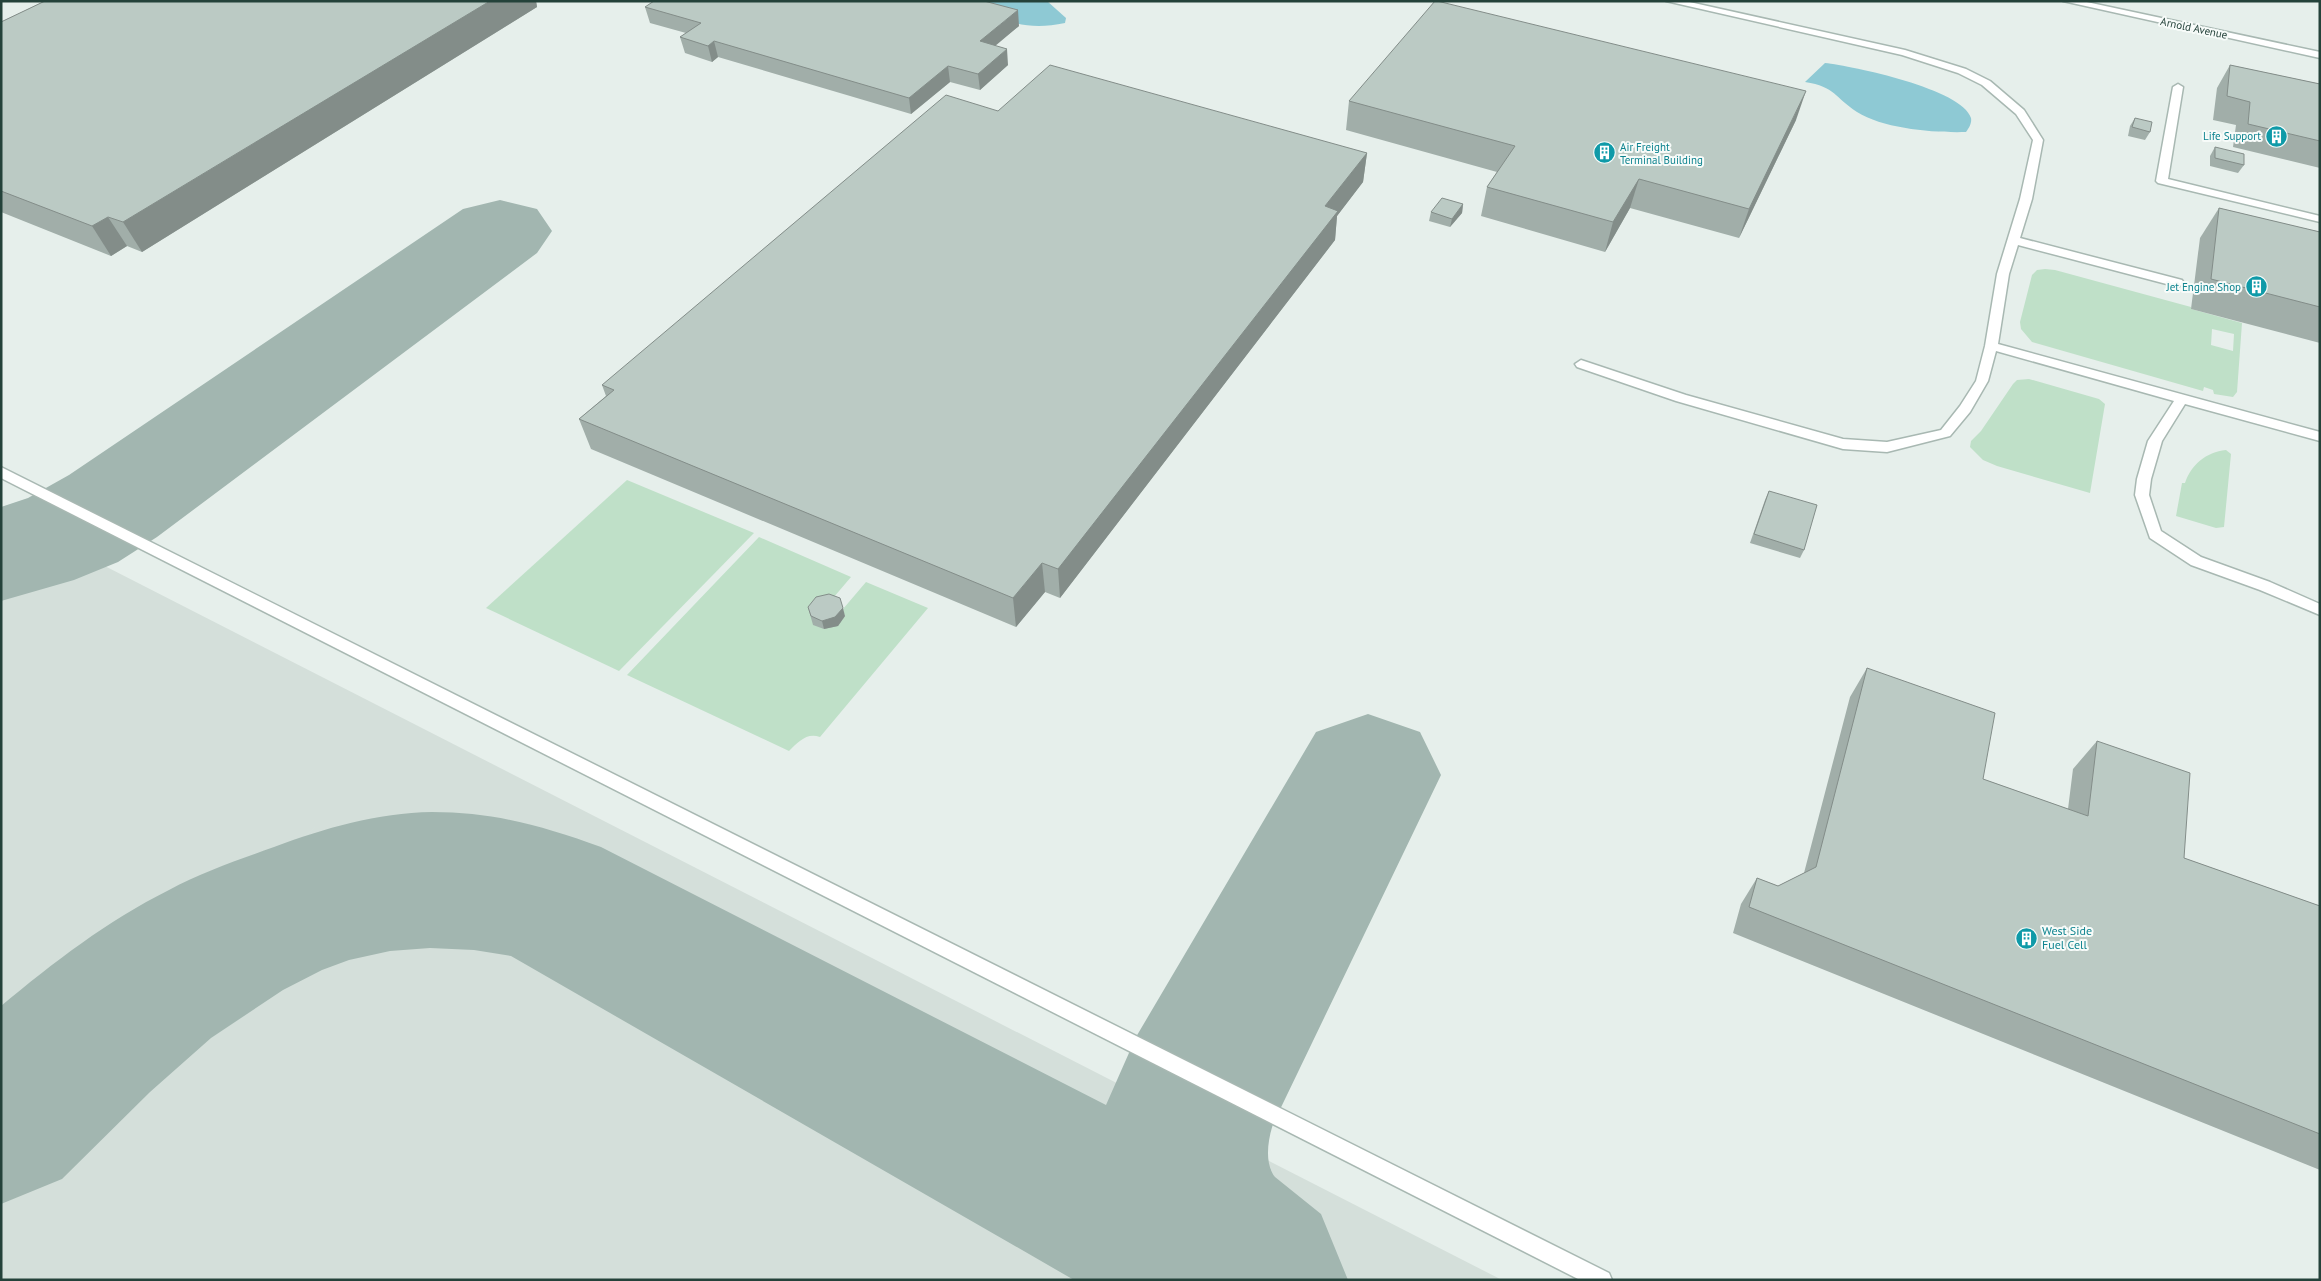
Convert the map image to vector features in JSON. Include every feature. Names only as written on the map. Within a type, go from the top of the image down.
[{"type":"street","points":[[1581,364],[1681,398],[1843,444],[1887,447],[1945,433],[1965,409],[1982,380],[1991,346],[2004,274],[2026,199],[2038,140],[2020,112],[1986,82],[1962,71],[1906,53],[1671,1]]},
{"type":"street","name":"Arnold Avenue","points":[[2068,1],[2090,4],[2320,56]]},
{"type":"street","points":[[2178,87],[2162,180],[2320,220]]},
{"type":"street","points":[[2014,240],[2178,283]]},
{"type":"street","points":[[1991,346],[2320,437]]},
{"type":"street","points":[[2182,399],[2155,441],[2144,479],[2142,495],[2155,534],[2196,561],[2289,596],[2320,610]]},
{"type":"street","points":[[1,472],[1602,1280]]},
{"type":"shaded area","points":[[1,513],[1502,1280],[1,1280],[1,1123],[316,826],[1,1119]]},
{"type":"green space","points":[[2037,270],[2055,270],[2242,323],[2237,392],[2233,397],[2214,394],[2213,390],[2204,387],[2203,391],[2032,342],[2021,329],[2020,322],[2032,275]],"holes":[[[2212,329],[2234,334],[2233,351],[2211,345]]]},
{"type":"green space","points":[[2029,379],[2099,399],[2105,404],[2090,493],[1997,466],[1983,460],[1970,447],[1971,441],[1981,431],[2013,384],[2017,380]]},
{"type":"green space","points":[[2226,450],[2231,454],[2224,527],[2216,528],[2176,516],[2182,483],[2185,483],[2195,465],[2212,453]]},
{"type":"green space","points":[[627,480],[754,533],[619,671],[486,608]]},
{"type":"green space","points":[[759,537],[851,577],[828,604],[845,617],[843,609],[866,582],[928,608],[820,737],[807,737],[799,741],[789,751],[627,675]]},
{"type":"water","points":[[964,1],[1047,1],[1066,18],[1065,23],[1050,25],[1037,26],[1013,23],[989,14]]},
{"type":"water","points":[[1825,63],[1881,74],[1928,89],[1964,107],[1971,118],[1970,125],[1966,132],[1925,131],[1895,126],[1868,118],[1849,107],[1829,90],[1805,82]]},
{"type":"building","points":[[45,1],[490,1],[123,222],[108,217],[92,226],[1,191],[1,22]]},
{"type":"building","points":[[654,1],[984,1],[1018,10],[980,41],[1007,49],[978,74],[948,66],[909,98],[714,41],[708,46],[680,37],[701,23],[645,7]]},
{"type":"building","name":"Air Freight Terminal Building","points":[[1435,1],[1806,91],[1749,209],[1639,179],[1613,222],[1487,187],[1515,146],[1349,101]]},
{"type":"building","points":[[1050,65],[1367,153],[1325,206],[1338,211],[1058,569],[1042,563],[1013,598],[579,419],[614,390],[602,385],[946,95],[998,111]]},
{"type":"building","points":[[2230,65],[2320,84],[2320,141],[2248,124],[2250,102],[2227,96]]},
{"type":"building","points":[[2135,118],[2152,122],[2150,132],[2132,127]]},
{"type":"building","points":[[2215,147],[2244,154],[2244,165],[2215,158]]},
{"type":"building","points":[[1442,198],[1463,204],[1452,219],[1431,212]]},
{"type":"building","points":[[2219,208],[2320,232],[2320,307],[2211,279]]},
{"type":"building","points":[[1769,491],[1817,505],[1804,550],[1754,534]]},
{"type":"building","points":[[829,594],[840,598],[843,608],[835,617],[822,621],[811,616],[808,607],[816,597]]},
{"type":"building","name":"West Side Fuel Cell","points":[[1867,668],[1995,713],[1983,779],[2088,816],[2097,741],[2190,773],[2184,858],[2320,906],[2320,1134],[1749,907],[1757,878],[1778,886],[1816,867]]},
{"type":"taxiway","points":[[1,554],[28,547],[73,530],[113,506],[500,231]]},
{"type":"taxiway","points":[[1250,1278],[1216,1247],[1206,1236],[1202,1228],[1185,1183],[1180,1152],[1182,1137],[1188,1116],[1197,1096],[1368,775]]},
{"type":"taxiway","points":[[1,1119],[91,1036],[153,985],[226,940],[266,920],[307,904],[349,891],[390,883],[430,880],[488,884],[546,896],[1250,1278]]},
{"type":"taxiway","points":[[1250,1278],[1255,1280]]},
{"type":"place","name":"Life Support","points":[[2277,136]]},
{"type":"place","name":"Air Freight Terminal Building","points":[[1604,153]]},
{"type":"place","name":"Jet Engine Shop","points":[[2257,287]]},
{"type":"place","name":"West Side Fuel Cell","points":[[2026,938]]}]
